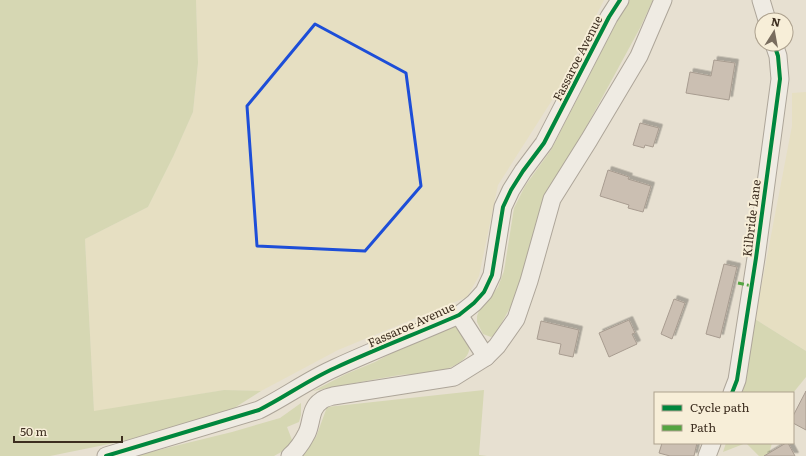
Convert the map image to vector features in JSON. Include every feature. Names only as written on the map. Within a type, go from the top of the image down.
[{"type":"street","name":"Fassaroe Avenue","points":[[106,456],[260,410],[274,403],[296,388],[334,368],[459,315],[474,303],[484,292],[492,275],[503,207],[511,190],[544,143],[609,17],[620,0]]},
{"type":"street","points":[[290,456],[308,432],[313,412],[321,400],[333,396],[454,377],[486,357],[497,346],[516,319],[529,281],[552,198],[589,140],[639,56],[663,0]]},
{"type":"street","points":[[761,0],[765,12]]},
{"type":"street","name":"Kilbride Lane","points":[[732,392],[737,380],[756,258],[780,79],[777,52]]},
{"type":"street","points":[[459,315],[486,357]]},
{"type":"street","points":[[707,456],[712,444]]},
{"type":"highlighted area","points":[[315,24],[406,73],[421,186],[365,251],[257,246],[247,106]]},
{"type":"shaded area","points":[[196,0],[604,0],[556,94],[498,185],[479,276],[467,297],[338,350],[261,391],[224,390],[94,412],[85,239],[148,207],[173,157],[193,112],[198,63]]},
{"type":"shaded area","points":[[806,92],[806,351],[755,319],[792,126],[792,93]]},
{"type":"green space","points":[[0,0],[196,0],[198,63],[193,112],[173,157],[148,207],[85,239],[94,411],[224,390],[261,391],[231,410],[124,441],[50,456],[0,456]]},
{"type":"green space","points":[[629,0],[653,0],[640,28],[578,142],[511,306],[495,335],[491,337],[483,334],[477,322],[477,316],[479,311],[498,287],[504,271],[514,208],[525,186],[551,150]]},
{"type":"green space","points":[[755,319],[806,351],[806,377],[794,392],[742,392]]},
{"type":"green space","points":[[454,326],[464,335],[468,342],[469,351],[461,361],[445,370],[400,375],[313,391],[346,374],[375,362],[407,345]]},
{"type":"green space","points":[[484,390],[479,455],[487,456],[299,456],[316,437],[327,407]]},
{"type":"green space","points":[[301,403],[301,415],[299,422],[287,427],[294,445],[274,456],[134,456],[232,432],[280,418]]},
{"type":"green space","points":[[726,444],[743,444],[723,452]]},
{"type":"green space","points":[[747,444],[772,444],[770,450],[773,456],[759,456]]},
{"type":"building","points":[[714,60],[735,63],[729,100],[686,93],[690,72],[711,76]]},
{"type":"building","points":[[640,123],[659,128],[653,147],[645,145],[644,148],[633,145]]},
{"type":"building","points":[[608,170],[629,177],[628,179],[651,186],[643,212],[628,208],[629,205],[600,196]]},
{"type":"building","points":[[724,264],[737,267],[720,338],[706,334]]},
{"type":"building","points":[[674,299],[685,303],[672,339],[661,334]]},
{"type":"building","points":[[629,320],[635,333],[632,334],[637,344],[609,357],[599,333]]},
{"type":"building","points":[[541,321],[579,330],[573,357],[559,354],[561,344],[537,339]]},
{"type":"building","points":[[806,391],[806,430],[794,424],[794,414]]},
{"type":"building","points":[[662,444],[697,444],[694,456],[670,456],[659,453]]},
{"type":"building","points":[[784,444],[789,444],[795,456],[764,456]]},
{"type":"marked path","points":[[738,283],[752,286]]},
{"type":"cycle path","points":[[106,456],[259,410],[325,373],[459,315],[474,303],[484,292],[492,275],[503,207],[511,190],[544,143],[609,17],[620,0]]},
{"type":"cycle path","points":[[732,392],[737,380],[756,258],[780,79],[777,52]]}]
